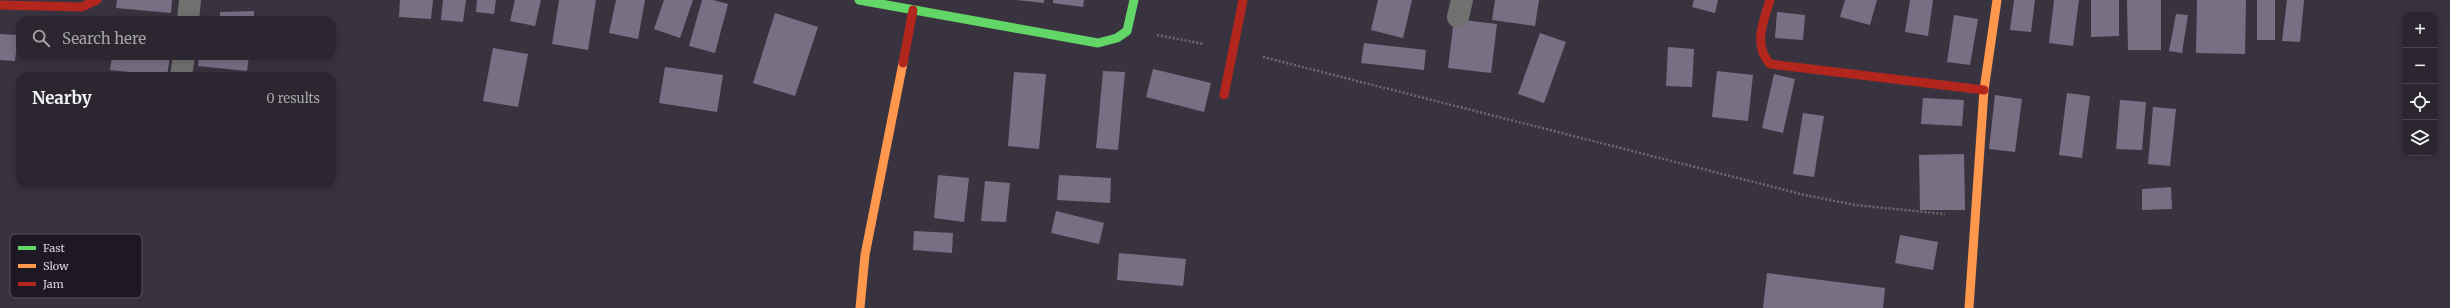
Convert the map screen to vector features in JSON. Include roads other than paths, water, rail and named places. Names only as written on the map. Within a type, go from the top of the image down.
[{"type":"street","points":[[0,5],[82,7],[97,0]]},
{"type":"street","points":[[188,16],[190,0]]},
{"type":"street","points":[[858,0],[1098,43],[1122,37],[1129,30],[1134,0]]},
{"type":"street","points":[[1224,95],[1243,0]]},
{"type":"street","points":[[1770,0],[1758,44],[1762,58],[1770,64],[1984,90]]},
{"type":"street","points":[[1969,308],[1984,90],[1992,46],[1997,0]]},
{"type":"street","points":[[860,308],[865,255],[913,10]]},
{"type":"street","points":[[182,72],[184,60]]}]
